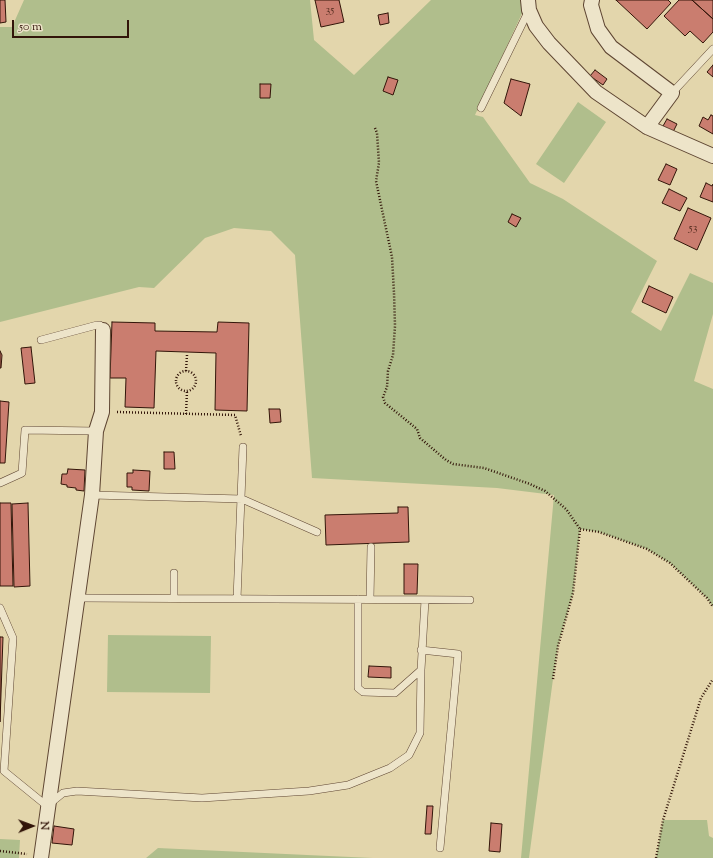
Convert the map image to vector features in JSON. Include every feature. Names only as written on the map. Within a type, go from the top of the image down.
[{"type":"street","points":[[592,0],[591,5],[598,30],[611,47],[672,94],[647,127]]},
{"type":"street","points":[[528,5],[536,26],[549,43],[596,92],[647,127],[713,156]]},
{"type":"street","points":[[41,858],[47,806],[92,495],[96,431],[102,412],[103,330]]},
{"type":"lane","points":[[481,108],[528,5]]},
{"type":"lane","points":[[672,94],[713,49]]},
{"type":"lane","points":[[41,340],[97,325],[100,325],[103,330]]},
{"type":"lane","points":[[0,483],[22,473],[25,430],[96,431]]},
{"type":"lane","points":[[237,599],[243,447]]},
{"type":"lane","points":[[92,495],[242,499],[317,532]]},
{"type":"lane","points":[[370,599],[371,547]]},
{"type":"lane","points":[[174,573],[174,598]]},
{"type":"lane","points":[[77,598],[470,600]]},
{"type":"lane","points":[[358,599],[358,688],[363,692],[395,693],[421,670]]},
{"type":"lane","points":[[0,608],[13,638],[4,771],[47,806],[64,794],[77,791],[202,798],[309,791],[348,785],[390,768],[409,755],[420,733],[421,650],[426,600]]},
{"type":"lane","points":[[421,650],[458,654],[440,848]]},
{"type":"path","points":[[375,128],[379,144],[379,163],[376,181],[392,257],[395,326],[393,355],[388,371],[387,387],[383,397],[385,402],[417,429],[420,438],[446,460],[453,464],[484,468],[540,489],[566,509],[580,529],[573,593],[558,646],[553,679]]},
{"type":"path","points":[[186,371],[187,355]]},
{"type":"path","points":[[186,371],[192,373],[196,382],[193,388],[187,391],[181,389],[176,381],[178,375],[186,371]]},
{"type":"path","points":[[186,414],[187,391]]},
{"type":"path","points":[[102,412],[235,415],[243,447]]},
{"type":"path","points":[[580,529],[599,532],[647,549],[670,563],[707,598],[713,607]]},
{"type":"path","points":[[656,858],[663,820],[701,698],[713,679]]},
{"type":"path","points":[[0,851],[19,853]]},
{"type":"green space","points":[[24,0],[310,0],[314,40],[354,75],[431,0],[523,0],[524,9],[475,115],[483,117],[530,183],[563,199],[657,261],[631,312],[661,331],[690,273],[713,283],[713,314],[694,381],[713,389],[713,607],[707,598],[670,563],[647,549],[599,532],[580,529],[573,593],[558,646],[529,858],[521,858],[554,495],[497,488],[312,478],[295,255],[271,231],[234,228],[205,238],[154,288],[139,287],[0,322],[0,27],[12,27]]},
{"type":"green space","points":[[578,102],[606,122],[564,183],[536,164]]},
{"type":"green space","points":[[108,635],[211,636],[210,693],[107,692]]},
{"type":"green space","points":[[663,820],[707,820],[709,836],[713,838],[713,858],[656,858]]},
{"type":"green space","points":[[0,839],[20,840],[19,858],[0,858]]},
{"type":"green space","points":[[158,848],[307,855],[373,858],[146,858]]},
{"type":"building","points":[[0,0],[5,0],[6,22],[0,23]]},
{"type":"building","points":[[315,0],[339,0],[344,22],[321,27]]},
{"type":"building","points":[[616,0],[668,0],[671,3],[647,29]]},
{"type":"building","points":[[679,0],[692,0],[713,19],[713,32],[703,43],[690,31],[685,36],[664,16]]},
{"type":"building","points":[[692,0],[713,0],[713,19]]},
{"type":"building","points":[[388,13],[389,23],[380,25],[378,15]]},
{"type":"building","points":[[713,65],[713,77],[707,72]]},
{"type":"building","points":[[595,70],[607,79],[603,85],[590,76]]},
{"type":"building","points":[[388,77],[398,80],[393,95],[383,91]]},
{"type":"building","points":[[511,79],[530,84],[521,116],[504,103]]},
{"type":"building","points":[[260,84],[271,84],[270,98],[260,98]]},
{"type":"building","points":[[711,115],[713,116],[713,134],[699,126],[703,117],[708,120]]},
{"type":"building","points":[[667,119],[677,124],[673,132],[663,126]]},
{"type":"building","points":[[666,164],[677,169],[670,185],[658,180]]},
{"type":"building","points":[[706,183],[712,186],[713,184],[713,202],[700,197]]},
{"type":"building","points":[[669,189],[687,198],[680,211],[662,203]]},
{"type":"building","points":[[688,208],[711,218],[697,250],[674,239]]},
{"type":"building","points":[[512,214],[521,218],[516,227],[508,222]]},
{"type":"building","points":[[649,286],[673,297],[666,313],[642,302]]},
{"type":"building","points":[[112,322],[155,323],[155,331],[217,332],[218,322],[249,323],[247,411],[215,410],[216,353],[156,351],[154,408],[125,407],[126,378],[110,378]]},
{"type":"building","points":[[31,347],[35,383],[25,384],[21,348]]},
{"type":"building","points":[[0,351],[2,355],[1,368],[0,368]]},
{"type":"building","points":[[0,401],[9,402],[5,463],[0,463]]},
{"type":"building","points":[[269,409],[280,409],[281,422],[270,423]]},
{"type":"building","points":[[164,452],[174,452],[175,469],[164,469]]},
{"type":"building","points":[[68,469],[85,470],[84,491],[76,490],[76,488],[67,487],[67,485],[61,484],[62,474],[67,474]]},
{"type":"building","points":[[133,470],[150,471],[149,491],[132,490],[132,487],[127,487],[127,473],[133,473]]},
{"type":"building","points":[[0,503],[11,503],[13,586],[0,586]]},
{"type":"building","points":[[28,503],[30,586],[14,587],[12,504]]},
{"type":"building","points":[[398,507],[408,507],[409,542],[326,545],[325,515],[398,513]]},
{"type":"building","points":[[404,564],[418,564],[417,594],[404,594]]},
{"type":"building","points":[[0,637],[3,637],[0,722]]},
{"type":"building","points":[[369,666],[391,667],[391,678],[368,677]]},
{"type":"building","points":[[427,806],[433,806],[431,834],[425,834]]},
{"type":"building","points":[[491,823],[502,824],[500,852],[489,851]]},
{"type":"building","points":[[54,826],[74,829],[72,845],[52,843]]}]
